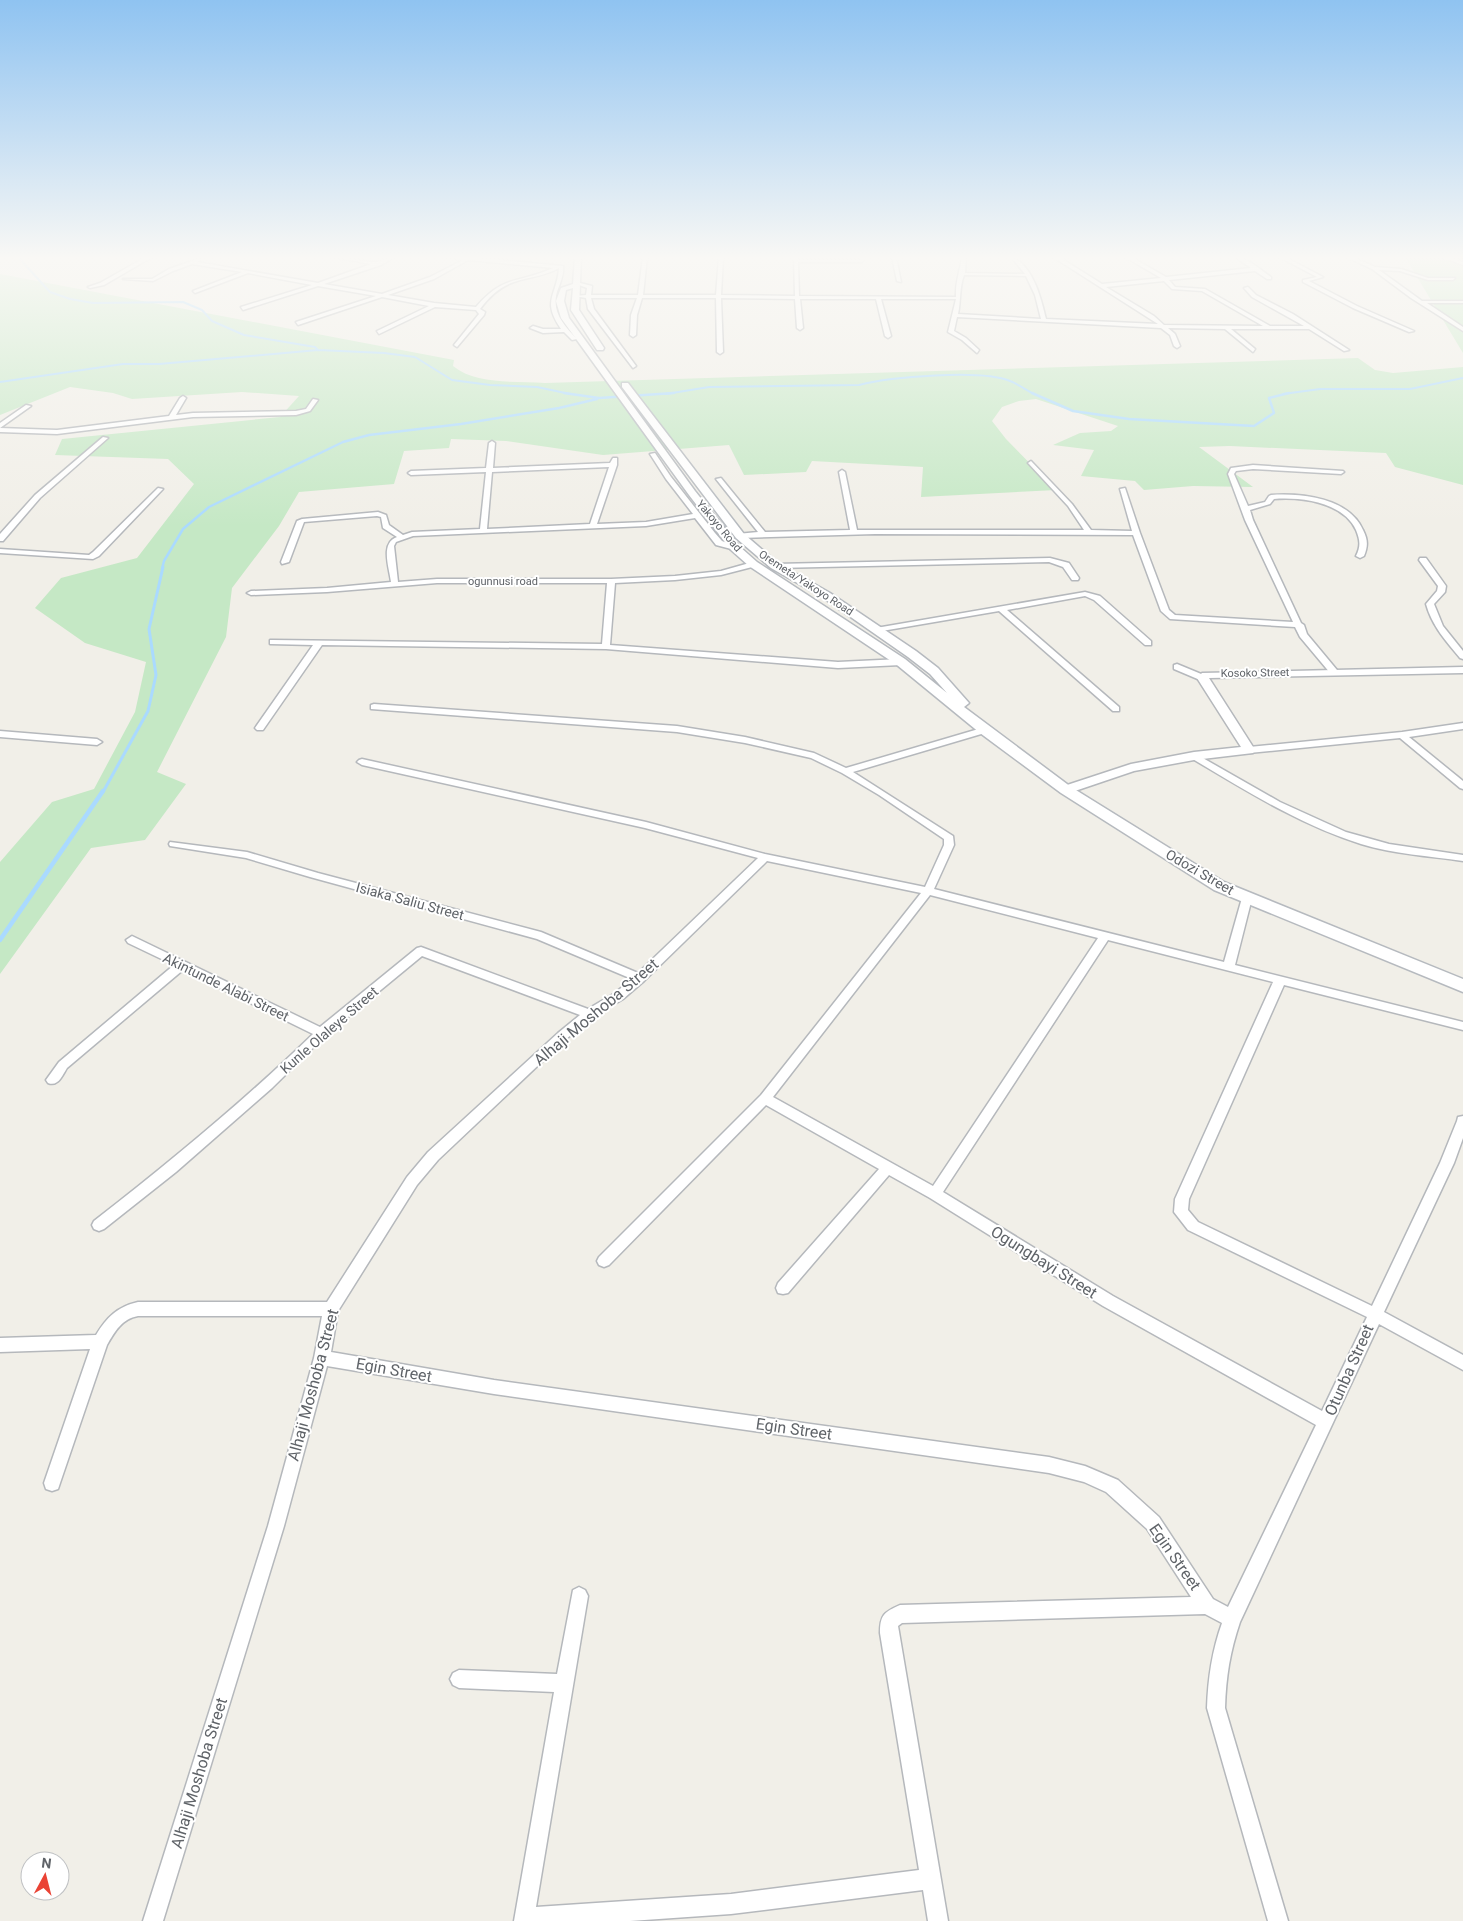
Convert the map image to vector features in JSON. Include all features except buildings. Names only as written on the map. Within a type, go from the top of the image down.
[{"type":"main road","name":"Yakoyo Road","points":[[586,347],[692,493],[735,548],[754,564],[901,662],[986,730]]},
{"type":"main road","points":[[600,347],[608,359]]},
{"type":"main road","name":"Oremeta/Yakoyo Road","points":[[618,375],[740,536],[775,566],[826,595],[934,671],[986,730]]},
{"type":"main road","name":"Odozi Street","points":[[986,730],[1066,790],[1219,886],[1463,986]]},
{"type":"street","points":[[620,347],[634,366]]},
{"type":"street","points":[[720,347],[720,352]]},
{"type":"street","points":[[972,347],[977,351]]},
{"type":"street","points":[[1250,347],[1254,350]]},
{"type":"street","points":[[1341,347],[1346,350]]},
{"type":"street","points":[[172,417],[183,398]]},
{"type":"street","points":[[0,430],[44,432],[82,430],[172,417],[209,414],[296,413],[308,410],[315,400]]},
{"type":"street","points":[[0,426],[28,406]]},
{"type":"street","points":[[0,539],[16,518],[50,484],[90,454],[105,438]]},
{"type":"street","points":[[483,530],[492,443]]},
{"type":"street","points":[[653,454],[696,516],[719,543],[735,548]]},
{"type":"street","points":[[411,473],[615,461],[593,526]]},
{"type":"street","points":[[1031,463],[1070,504],[1088,531]]},
{"type":"street","points":[[1334,672],[1306,639],[1249,520],[1231,474],[1233,468],[1253,467],[1341,472]]},
{"type":"street","points":[[842,472],[854,532]]},
{"type":"street","points":[[719,479],[763,534]]},
{"type":"street","points":[[0,552],[90,557],[96,554],[160,489]]},
{"type":"street","points":[[1123,490],[1136,533],[1165,611],[1168,614],[1180,618],[1300,625]]},
{"type":"street","points":[[1246,509],[1268,502],[1271,497],[1279,496],[1292,496],[1334,506],[1356,520],[1365,547],[1360,556]]},
{"type":"street","points":[[285,562],[301,521],[304,520],[378,514],[384,516],[386,526],[402,537]]},
{"type":"street","points":[[395,585],[390,546],[393,541],[402,537],[422,532],[646,524],[696,516]]},
{"type":"street","points":[[740,536],[854,532],[1088,531],[1136,533]]},
{"type":"street","points":[[775,566],[1050,560],[1066,565],[1075,578]]},
{"type":"street","points":[[1422,560],[1442,586],[1441,592],[1430,604],[1433,618],[1446,637],[1463,656]]},
{"type":"street","name":"ogunnusi road","points":[[251,593],[437,581],[611,581],[721,573],[754,564]]},
{"type":"street","points":[[606,647],[611,581]]},
{"type":"street","points":[[876,630],[1077,594],[1092,595],[1148,643]]},
{"type":"street","points":[[1001,609],[1116,710]]},
{"type":"street","points":[[273,642],[606,647],[838,665],[901,662]]},
{"type":"street","points":[[260,728],[319,643]]},
{"type":"street","points":[[1176,667],[1203,678]]},
{"type":"street","name":"Kosoko Street","points":[[1249,750],[1203,678],[1206,675],[1463,670]]},
{"type":"street","points":[[374,707],[677,729],[745,740],[814,756],[845,771],[882,793],[950,838],[949,845],[928,891],[765,1098],[604,1261]]},
{"type":"street","points":[[1066,790],[1131,768],[1194,756],[1402,735],[1463,726]]},
{"type":"street","points":[[845,771],[986,730]]},
{"type":"street","points":[[0,734],[97,742]]},
{"type":"street","points":[[1402,735],[1463,786]]},
{"type":"street","points":[[1194,756],[1263,797],[1334,831],[1365,842],[1463,858]]},
{"type":"street","points":[[362,762],[646,825],[765,857],[928,891],[1463,1026]]},
{"type":"street","name":"Isiaka Saliu Street","points":[[174,844],[247,855],[314,876],[542,936],[640,978]]},
{"type":"street","name":"Alhaji Moshoba Street","points":[[153,1921],[276,1526],[322,1358],[331,1309],[412,1181],[433,1156],[562,1036],[589,1014],[619,996],[640,978],[765,857]]},
{"type":"street","points":[[1229,966],[1248,898]]},
{"type":"street","points":[[935,1194],[1106,936]]},
{"type":"street","name":"Akintunde Alabi Street","points":[[132,940],[321,1034]]},
{"type":"street","name":"Kunle Olaleye Street","points":[[99,1224],[171,1168],[268,1085],[321,1034],[421,951],[589,1014]]},
{"type":"street","points":[[52,1080],[63,1065],[182,965]]},
{"type":"street","points":[[1280,980],[1182,1199],[1181,1212],[1194,1226],[1375,1314],[1463,1363]]},
{"type":"street","name":"Ogungbayi Street","points":[[765,1098],[935,1194],[1108,1301],[1326,1422]]},
{"type":"street","name":"Otunba Street","points":[[1278,1921],[1216,1708],[1217,1678],[1222,1648],[1232,1618],[1447,1162],[1463,1121]]},
{"type":"street","points":[[783,1288],[888,1167]]},
{"type":"street","points":[[52,1483],[100,1342],[115,1319],[126,1311],[138,1309],[331,1309]]},
{"type":"street","points":[[0,1345],[100,1342]]},
{"type":"street","name":"Egin Street","points":[[322,1358],[494,1387],[1049,1465],[1086,1474],[1112,1486],[1152,1523],[1207,1605]]},
{"type":"street","points":[[579,1596],[524,1920],[731,1904],[930,1879]]},
{"type":"street","points":[[938,1921],[889,1633],[889,1621],[900,1614],[1207,1605],[1232,1618]]},
{"type":"street","points":[[459,1679],[564,1683]]},
{"type":"green space","points":[[0,347],[384,347],[454,360],[453,366],[462,372],[485,379],[545,383],[1358,358],[1375,370],[1393,373],[1463,367],[1463,485],[1395,467],[1386,453],[1230,446],[1199,447],[1253,487],[1193,486],[1144,490],[1135,481],[1081,476],[1094,450],[1053,445],[1080,433],[1111,431],[1118,426],[1036,399],[1019,401],[1002,407],[992,421],[1006,439],[1056,490],[921,497],[923,467],[812,461],[806,472],[744,475],[729,445],[603,455],[506,441],[451,439],[449,448],[404,451],[394,484],[299,492],[279,526],[232,588],[226,637],[157,772],[186,784],[145,840],[91,848],[0,974],[0,862],[52,802],[94,789],[135,712],[146,662],[85,643],[35,608],[61,578],[137,558],[194,484],[168,459],[55,455],[62,439],[280,417],[299,396],[242,392],[132,399],[113,393],[70,387],[0,415]]},
{"type":"waterway","points":[[313,347],[318,350]]},
{"type":"waterway","points":[[0,382],[123,364],[159,364],[318,350]]},
{"type":"waterway","points":[[318,350],[384,353],[415,357],[452,380],[490,385],[537,387],[568,394]]},
{"type":"waterway","points":[[671,393],[709,387],[859,385],[913,377],[979,375],[1013,382],[1033,393]]},
{"type":"waterway","points":[[1287,393],[1320,389],[1410,389],[1463,378]]},
{"type":"waterway","points":[[568,394],[599,398],[671,393]]},
{"type":"waterway","points":[[666,394],[671,393]]},
{"type":"waterway","points":[[1033,393],[1073,411],[1129,419],[1254,426],[1274,413],[1269,398],[1287,393]]},
{"type":"waterway","points":[[1283,394],[1287,393]]},
{"type":"waterway","points":[[162,569],[164,561],[183,529],[209,507],[343,442],[369,435],[461,424],[559,408],[597,399]]},
{"type":"waterway","points":[[103,792],[148,711],[156,675],[149,629],[163,567]]},
{"type":"waterway","points":[[0,940],[103,791]]}]
